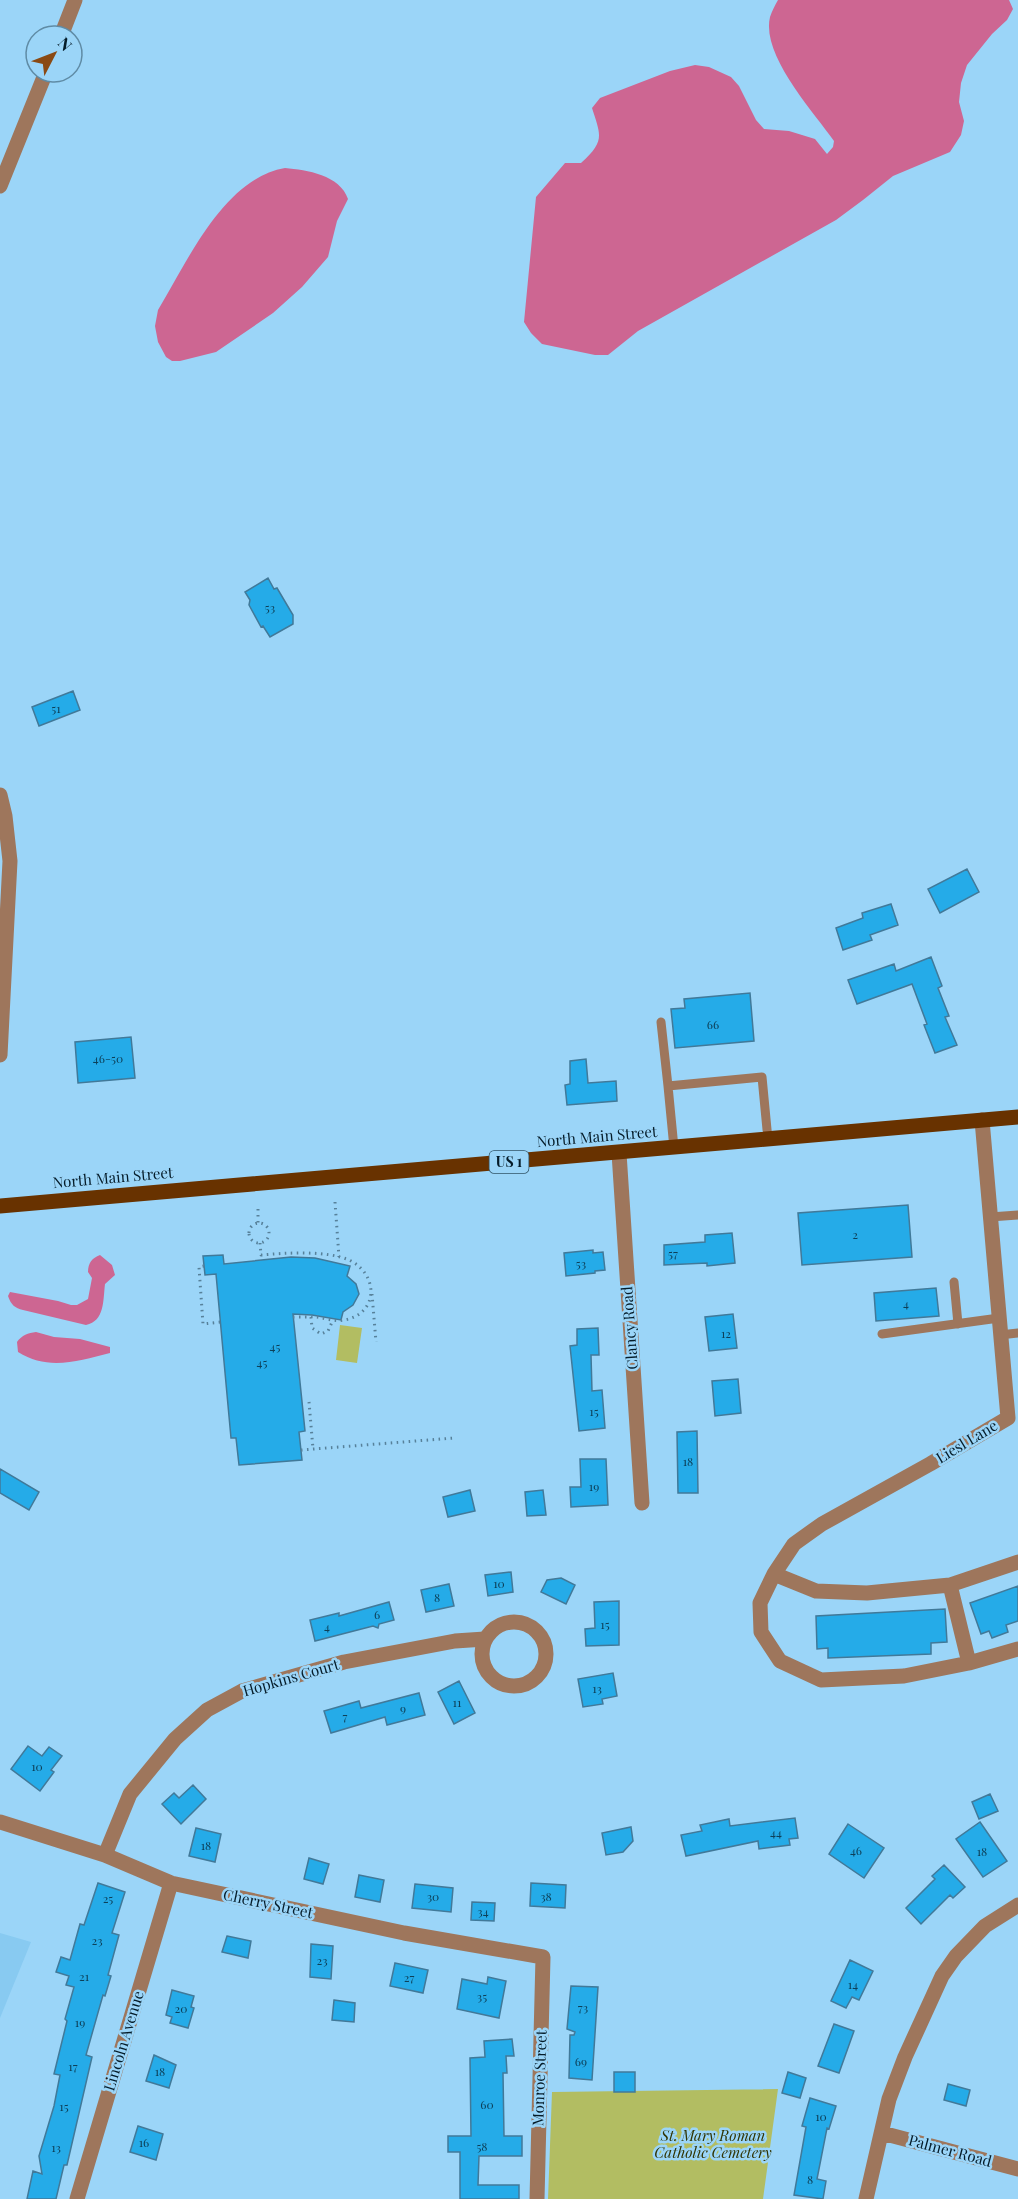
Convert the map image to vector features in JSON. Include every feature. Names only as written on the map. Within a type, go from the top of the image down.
[{"type":"main road","name":"North Main Street","points":[[0,1206],[1018,1118]]},
{"type":"street","points":[[66,24],[75,0]]},
{"type":"street","points":[[0,186],[41,84]]},
{"type":"street","points":[[0,795],[10,861],[0,1055]]},
{"type":"street","name":"Liesl Lane","points":[[982,1120],[1008,1418],[822,1524],[794,1544],[774,1574],[760,1603],[761,1632],[780,1661],[821,1680],[904,1677],[969,1664],[1018,1649]]},
{"type":"street","name":"Clancy Road","points":[[619,1153],[642,1503]]},
{"type":"street","points":[[774,1574],[816,1591],[867,1593],[950,1585],[1018,1562]]},
{"type":"street","points":[[950,1585],[969,1664]]},
{"type":"street","points":[[516,1622],[528,1625],[538,1632],[545,1643],[547,1656],[543,1668],[536,1678],[525,1684],[513,1686],[500,1683],[490,1675],[484,1664],[482,1652],[485,1640],[493,1629],[504,1623],[516,1622]]},
{"type":"street","name":"Hopkins Court","points":[[105,1855],[130,1794],[174,1739],[207,1710],[242,1691],[344,1662],[455,1641],[485,1640]]},
{"type":"street","name":"Cherry Street","points":[[0,1822],[105,1855],[171,1883],[404,1933],[543,1957]]},
{"type":"street","name":"Lincoln Avenue","points":[[77,2199],[171,1883]]},
{"type":"street","points":[[866,2199],[889,2099],[905,2057],[942,1976],[956,1956],[985,1926],[1018,1905]]},
{"type":"street","name":"Monroe Street","points":[[537,2199],[543,1957]]},
{"type":"street","name":"Palmer Road","points":[[882,2133],[1018,2169]]},
{"type":"lane","points":[[660,1022],[674,1148]]},
{"type":"lane","points":[[668,1086],[762,1077],[768,1140]]},
{"type":"lane","points":[[990,1217],[1018,1215]]},
{"type":"lane","points":[[954,1282],[958,1324]]},
{"type":"lane","points":[[882,1334],[999,1318]]},
{"type":"lane","points":[[1000,1335],[1018,1333]]},
{"type":"path","points":[[335,1202],[339,1257]]},
{"type":"path","points":[[258,1209],[258,1223]]},
{"type":"path","points":[[258,1223],[265,1224],[269,1230],[269,1238],[260,1243],[254,1242],[249,1234],[252,1225],[258,1223]]},
{"type":"path","points":[[260,1243],[261,1255],[293,1253],[339,1257],[361,1268],[368,1277],[372,1289],[376,1342]]},
{"type":"path","points":[[204,1266],[199,1267],[203,1324],[221,1322]]},
{"type":"path","points":[[293,1317],[345,1320],[357,1316],[369,1300],[372,1289]]},
{"type":"path","points":[[311,1317],[312,1328],[321,1334],[330,1328],[333,1320]]},
{"type":"path","points":[[309,1402],[313,1449]]},
{"type":"path","points":[[301,1450],[454,1438]]},
{"type":"shaded area","points":[[778,0],[1009,0],[1013,9],[1007,20],[992,34],[967,65],[961,83],[959,102],[964,121],[961,135],[950,152],[893,176],[836,220],[638,331],[608,355],[595,355],[542,344],[524,322],[536,197],[565,163],[581,163],[594,149],[599,132],[592,108],[600,98],[670,71],[695,65],[709,67],[731,77],[739,86],[756,120],[764,129],[789,131],[815,139],[827,154],[833,147],[834,141],[802,99],[773,48],[769,32],[770,17]]},
{"type":"shaded area","points":[[285,168],[322,175],[338,184],[348,199],[337,221],[328,257],[302,287],[273,313],[216,352],[172,361],[166,357],[158,342],[155,326],[158,310],[182,269],[210,225],[226,205],[244,188],[263,175]]},
{"type":"shaded area","points":[[100,1255],[112,1265],[115,1275],[105,1284],[102,1309],[92,1323],[86,1325],[23,1310],[10,1302],[8,1296],[10,1292],[77,1305],[88,1299],[92,1278],[88,1272],[89,1266],[93,1259]]},
{"type":"shaded area","points":[[36,1332],[54,1337],[80,1339],[110,1347],[110,1353],[63,1363],[29,1358],[18,1352],[17,1342],[25,1335]]},
{"type":"shaded area","points":[[0,1933],[31,1942],[0,2018]]},
{"type":"green space","points":[[340,1325],[362,1328],[357,1363],[336,1360]]},
{"type":"green space","name":"St. Mary Roman Catholic Cemetery","points":[[778,2089],[763,2199],[548,2199],[552,2092]]},
{"type":"building","points":[[268,578],[274,589],[277,588],[293,615],[293,624],[270,637],[263,626],[261,627],[245,592]]},
{"type":"building","points":[[73,691],[80,710],[39,726],[32,707]]},
{"type":"building","points":[[967,869],[979,892],[940,913],[928,889]]},
{"type":"building","points":[[891,904],[898,925],[870,935],[872,940],[843,950],[836,928],[863,918],[862,913]]},
{"type":"building","points":[[931,957],[942,986],[938,988],[949,1016],[945,1017],[957,1045],[935,1053],[912,984],[857,1004],[848,980],[894,964],[896,971]]},
{"type":"building","points":[[750,993],[754,1041],[675,1048],[671,1009],[685,1008],[684,999]]},
{"type":"building","points":[[131,1037],[135,1078],[78,1083],[75,1042]]},
{"type":"building","points":[[586,1059],[588,1083],[616,1081],[617,1101],[567,1105],[565,1085],[570,1084],[570,1061]]},
{"type":"building","points":[[908,1205],[912,1257],[802,1265],[798,1213]]},
{"type":"building","points":[[732,1233],[735,1263],[707,1266],[707,1263],[664,1265],[664,1245],[705,1242],[705,1235]]},
{"type":"building","points":[[593,1250],[593,1253],[603,1252],[605,1270],[566,1276],[564,1253]]},
{"type":"building","points":[[223,1255],[224,1264],[291,1257],[315,1258],[350,1266],[347,1276],[356,1284],[359,1294],[353,1305],[343,1312],[341,1320],[293,1314],[305,1431],[299,1432],[302,1460],[239,1465],[236,1438],[231,1438],[216,1274],[205,1275],[203,1256]]},
{"type":"building","points":[[936,1288],[939,1316],[876,1321],[874,1293]]},
{"type":"building","points":[[733,1314],[737,1348],[709,1351],[705,1317]]},
{"type":"building","points":[[598,1328],[599,1355],[591,1355],[592,1391],[602,1390],[605,1428],[579,1431],[570,1346],[577,1345],[577,1329]]},
{"type":"building","points":[[738,1379],[741,1413],[715,1416],[712,1381]]},
{"type":"building","points":[[697,1431],[698,1493],[678,1493],[677,1432]]},
{"type":"building","points":[[580,1459],[606,1459],[608,1505],[571,1507],[570,1487],[581,1487]]},
{"type":"building","points":[[0,1469],[39,1492],[29,1510],[0,1493]]},
{"type":"building","points":[[470,1490],[475,1511],[448,1517],[443,1497]]},
{"type":"building","points":[[543,1490],[546,1515],[527,1516],[525,1492]]},
{"type":"building","points":[[511,1572],[513,1592],[488,1596],[485,1575]]},
{"type":"building","points":[[561,1578],[575,1585],[566,1604],[541,1592],[547,1580]]},
{"type":"building","points":[[449,1584],[454,1606],[426,1612],[421,1590]]},
{"type":"building","points":[[1018,1586],[1018,1621],[1006,1625],[1008,1632],[992,1638],[989,1631],[981,1634],[970,1603]]},
{"type":"building","points":[[619,1601],[619,1645],[586,1646],[585,1629],[595,1628],[594,1602]]},
{"type":"building","points":[[389,1602],[394,1620],[379,1624],[378,1628],[373,1626],[315,1641],[310,1620],[339,1613],[339,1616]]},
{"type":"building","points":[[945,1609],[947,1642],[931,1643],[931,1654],[828,1658],[828,1648],[817,1649],[816,1616]]},
{"type":"building","points":[[613,1673],[617,1696],[602,1699],[603,1704],[583,1707],[578,1679]]},
{"type":"building","points":[[459,1681],[475,1713],[454,1724],[438,1692]]},
{"type":"building","points":[[419,1693],[425,1715],[387,1725],[385,1717],[331,1733],[324,1711],[359,1701],[361,1708]]},
{"type":"building","points":[[28,1746],[42,1756],[49,1747],[62,1756],[51,1770],[54,1772],[40,1791],[11,1769]]},
{"type":"building","points":[[193,1785],[206,1799],[181,1824],[162,1804],[174,1793],[179,1798]]},
{"type":"building","points":[[990,1794],[998,1811],[979,1819],[972,1802]]},
{"type":"building","points":[[795,1818],[798,1838],[789,1839],[790,1845],[759,1849],[758,1841],[686,1856],[681,1835],[702,1831],[700,1825],[729,1819],[730,1826]]},
{"type":"building","points":[[980,1822],[1007,1861],[983,1877],[956,1839]]},
{"type":"building","points":[[848,1824],[884,1848],[864,1878],[829,1854]]},
{"type":"building","points":[[631,1827],[633,1841],[623,1852],[606,1855],[602,1833]]},
{"type":"building","points":[[196,1828],[221,1834],[215,1862],[189,1856]]},
{"type":"building","points":[[309,1858],[329,1864],[323,1884],[304,1879]]},
{"type":"building","points":[[944,1865],[965,1887],[953,1898],[950,1895],[921,1924],[906,1908],[935,1879],[932,1876]]},
{"type":"building","points":[[359,1875],[384,1880],[380,1902],[355,1897]]},
{"type":"building","points":[[98,1883],[125,1892],[112,1933],[119,1935],[108,1975],[111,1976],[105,1996],[103,1995],[86,2055],[92,2057],[67,2165],[64,2165],[56,2199],[27,2199],[33,2171],[42,2174],[39,2156],[54,2106],[60,2075],[54,2074],[74,1987],[66,1985],[69,1976],[56,1972],[61,1957],[70,1960],[80,1924],[84,1925]]},
{"type":"building","points":[[531,1883],[566,1885],[565,1908],[530,1906]]},
{"type":"building","points":[[415,1884],[453,1888],[451,1912],[412,1908]]},
{"type":"building","points":[[472,1902],[495,1903],[494,1921],[471,1920]]},
{"type":"building","points":[[227,1936],[251,1941],[248,1958],[222,1952]]},
{"type":"building","points":[[311,1944],[333,1946],[331,1979],[310,1977]]},
{"type":"building","points":[[850,1960],[873,1971],[859,2000],[852,1997],[846,2008],[831,2001]]},
{"type":"building","points":[[395,1963],[428,1970],[423,1993],[390,1986]]},
{"type":"building","points":[[488,1977],[506,1981],[499,2018],[457,2009],[462,1979],[487,1984]]},
{"type":"building","points":[[571,1986],[598,1987],[592,2080],[569,2078],[570,2035],[574,2035],[575,2032],[567,2029]]},
{"type":"building","points":[[172,1990],[194,1996],[191,2007],[194,2008],[188,2028],[170,2023],[172,2017],[166,2015]]},
{"type":"building","points":[[334,2000],[355,2003],[354,2022],[332,2020]]},
{"type":"building","points":[[834,2024],[854,2031],[839,2073],[818,2066]]},
{"type":"building","points":[[512,2039],[514,2056],[506,2056],[507,2073],[503,2073],[504,2136],[522,2136],[522,2156],[479,2156],[478,2185],[519,2185],[519,2199],[460,2199],[460,2152],[448,2152],[448,2136],[471,2136],[470,2058],[485,2057],[484,2041]]},
{"type":"building","points":[[154,2055],[176,2065],[169,2088],[146,2081]]},
{"type":"building","points":[[614,2072],[635,2072],[635,2092],[614,2092]]},
{"type":"building","points":[[788,2072],[806,2078],[800,2098],[782,2093]]},
{"type":"building","points":[[948,2084],[970,2090],[966,2106],[944,2100]]},
{"type":"building","points":[[810,2098],[836,2106],[829,2129],[827,2128],[817,2179],[826,2181],[823,2199],[794,2195],[806,2127],[802,2126]]},
{"type":"building","points":[[138,2126],[163,2134],[156,2160],[130,2152]]}]
